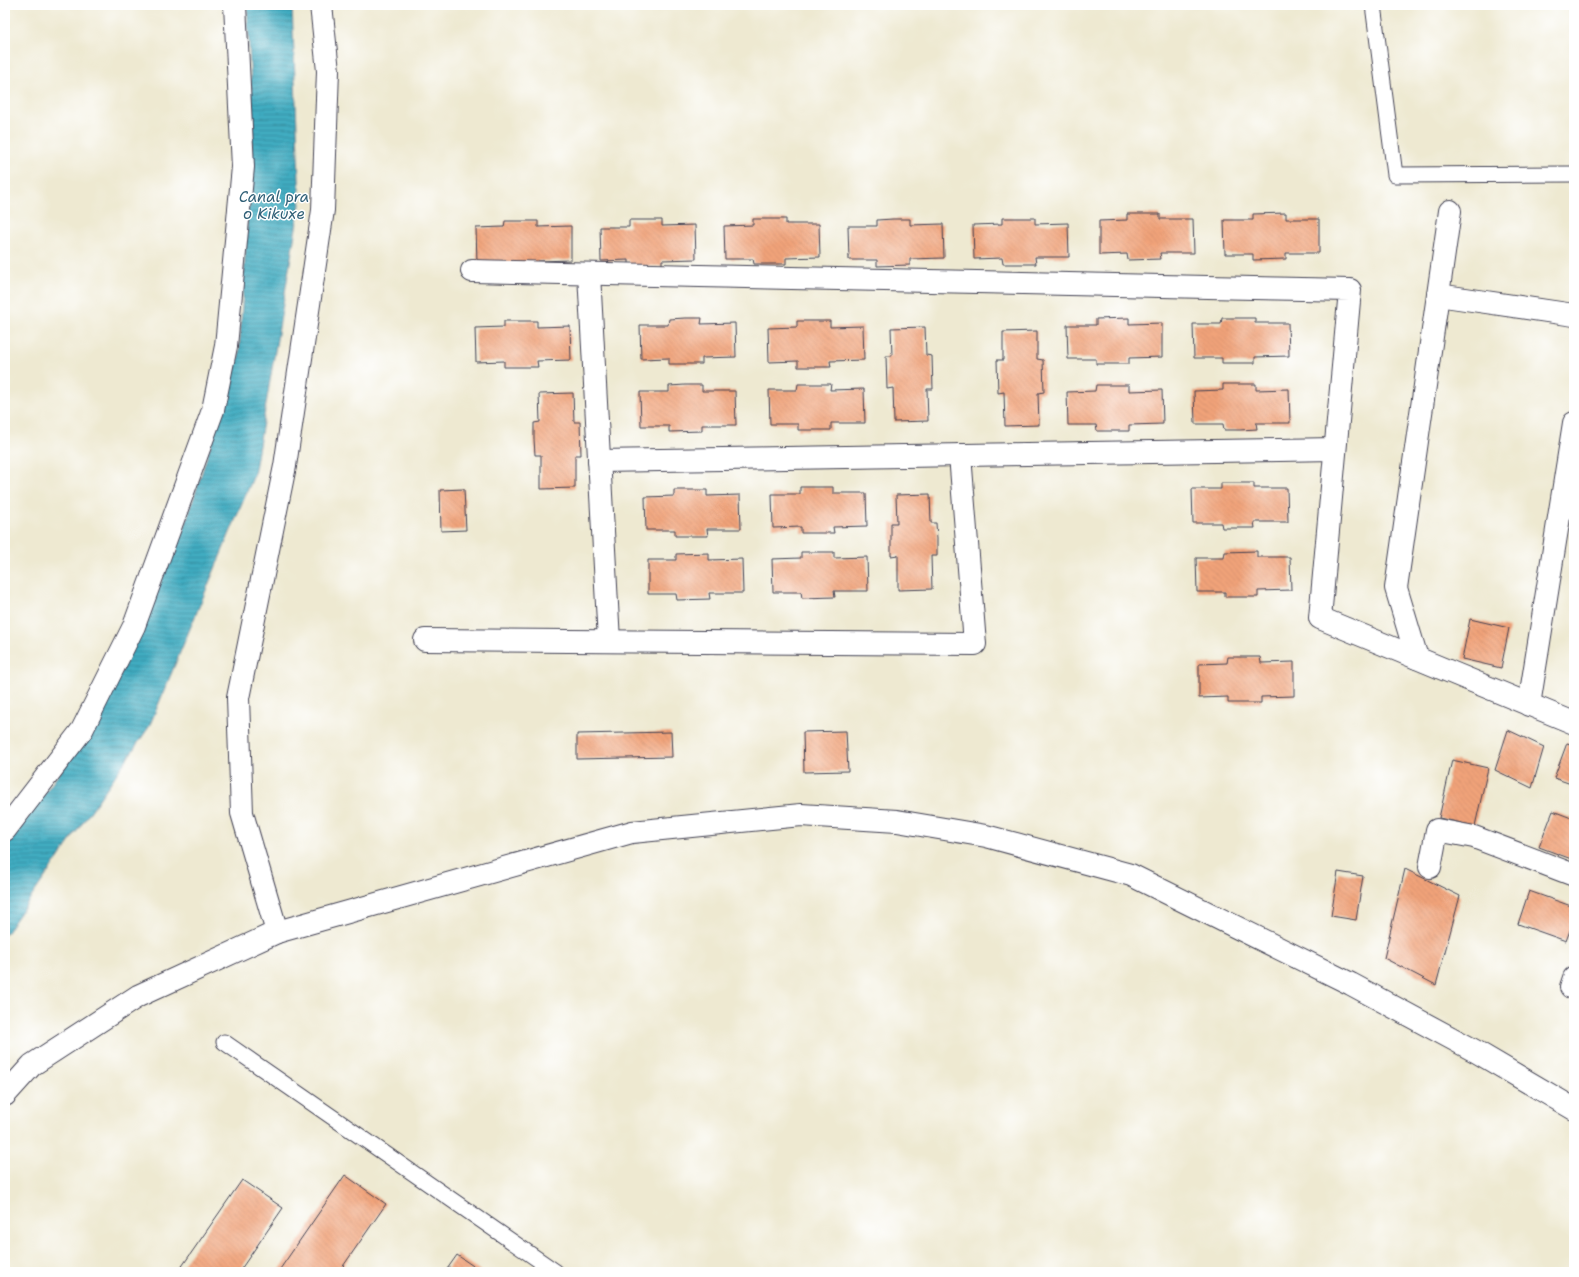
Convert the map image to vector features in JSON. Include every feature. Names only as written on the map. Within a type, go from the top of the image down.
[{"type":"street","points":[[5,830],[82,730],[130,633],[213,410],[226,346],[243,167],[235,5]]},
{"type":"street","points":[[277,932],[242,813],[238,698],[285,466],[323,210],[328,71],[321,5]]},
{"type":"street","points":[[1417,658],[1396,588],[1450,211]]},
{"type":"street","points":[[472,271],[1350,290],[1320,618],[1574,723]]},
{"type":"street","points":[[589,274],[609,642]]},
{"type":"street","points":[[1438,295],[1574,315]]},
{"type":"street","points":[[1529,705],[1574,423]]},
{"type":"street","points":[[599,461],[1335,449]]},
{"type":"street","points":[[425,640],[975,644],[960,455]]},
{"type":"street","points":[[5,1095],[32,1065],[138,996],[277,932],[632,832],[801,815],[896,821],[986,836],[1131,875],[1351,984],[1477,1052],[1574,1109]]},
{"type":"street","points":[[1430,867],[1437,830],[1474,837],[1574,874]]},
{"type":"lane","points":[[1374,5],[1395,175],[1574,174]]},
{"type":"lane","points":[[224,1042],[556,1272]]},
{"type":"water","name":"Canal pra o Kikuxe","points":[[247,5],[292,5],[300,204],[254,475],[149,727],[5,935],[5,849],[105,709],[184,529],[239,355],[253,127]]},
{"type":"building","points":[[1286,213],[1286,219],[1319,219],[1319,253],[1286,253],[1286,259],[1253,260],[1253,254],[1225,254],[1224,220],[1253,220],[1253,214]]},
{"type":"building","points":[[1127,214],[1160,214],[1160,219],[1193,219],[1194,253],[1160,253],[1161,259],[1128,260],[1127,254],[1099,255],[1099,221],[1127,220]]},
{"type":"building","points":[[1002,218],[1035,218],[1035,224],[1068,223],[1069,257],[1035,257],[1036,264],[1003,264],[1002,258],[974,259],[973,225],[1002,224]]},
{"type":"building","points":[[753,219],[786,219],[786,224],[819,224],[820,257],[786,258],[786,264],[754,264],[753,259],[725,259],[724,226],[753,225]]},
{"type":"building","points":[[910,219],[910,225],[943,224],[944,258],[910,259],[910,265],[877,266],[877,260],[849,260],[848,226],[877,226],[877,220]]},
{"type":"building","points":[[629,220],[662,220],[662,226],[695,225],[696,259],[662,260],[662,266],[629,266],[629,260],[601,261],[600,227],[629,227]]},
{"type":"building","points":[[505,221],[538,221],[538,227],[571,226],[571,260],[538,261],[538,267],[477,262],[476,228],[504,227]]},
{"type":"building","points":[[702,318],[701,324],[735,323],[736,357],[702,358],[702,364],[669,364],[669,358],[641,359],[640,325],[668,325],[669,319]]},
{"type":"building","points":[[1129,318],[1129,324],[1162,323],[1162,357],[1129,358],[1129,364],[1096,364],[1096,359],[1068,359],[1067,325],[1096,325],[1096,319]]},
{"type":"building","points":[[1222,318],[1255,318],[1255,323],[1288,323],[1289,356],[1255,357],[1255,363],[1222,363],[1222,358],[1194,358],[1193,324],[1221,324]]},
{"type":"building","points":[[504,321],[537,321],[537,327],[570,326],[571,360],[537,361],[538,367],[504,367],[504,361],[476,362],[475,328],[504,327]]},
{"type":"building","points":[[797,321],[830,321],[830,327],[863,326],[864,360],[830,361],[831,367],[798,367],[798,361],[769,362],[768,328],[797,327]]},
{"type":"building","points":[[925,327],[926,355],[932,356],[933,389],[927,389],[928,421],[894,422],[893,388],[887,389],[886,356],[892,356],[891,328]]},
{"type":"building","points":[[1037,331],[1037,359],[1043,360],[1044,392],[1038,393],[1039,425],[1005,426],[1004,392],[998,393],[997,360],[1003,360],[1003,332]]},
{"type":"building","points":[[798,384],[831,384],[830,390],[864,389],[865,423],[831,423],[831,430],[798,430],[798,424],[770,424],[769,390],[797,390]]},
{"type":"building","points":[[1223,384],[1256,384],[1256,390],[1289,389],[1290,423],[1256,423],[1257,429],[1240,430],[1224,430],[1223,424],[1195,424],[1194,391],[1223,390]]},
{"type":"building","points":[[702,385],[702,391],[735,391],[736,425],[702,425],[702,431],[669,432],[669,426],[641,426],[640,392],[669,392],[669,386]]},
{"type":"building","points":[[1096,385],[1129,385],[1129,391],[1162,390],[1163,424],[1129,425],[1129,431],[1097,431],[1096,425],[1068,425],[1067,392],[1095,391]]},
{"type":"building","points":[[573,393],[574,422],[580,422],[581,455],[575,455],[575,488],[541,489],[541,455],[535,455],[534,439],[534,423],[540,422],[539,394]]},
{"type":"building","points":[[1221,483],[1254,483],[1254,488],[1287,488],[1288,522],[1254,522],[1255,528],[1222,528],[1221,523],[1193,523],[1192,489],[1221,489]]},
{"type":"building","points":[[800,487],[833,487],[833,493],[866,493],[867,526],[833,527],[834,533],[801,533],[801,527],[773,528],[772,494],[800,494]]},
{"type":"building","points":[[464,489],[466,530],[441,531],[440,490]]},
{"type":"building","points":[[674,490],[707,490],[707,496],[740,495],[741,529],[707,529],[708,536],[675,536],[675,530],[646,530],[645,497],[674,496]]},
{"type":"building","points":[[930,494],[931,523],[936,523],[937,539],[937,556],[931,556],[932,589],[898,590],[898,555],[891,556],[891,523],[897,523],[896,495]]},
{"type":"building","points":[[1257,551],[1257,557],[1290,557],[1291,590],[1258,591],[1258,597],[1225,597],[1225,592],[1197,592],[1196,558],[1224,558],[1225,552]]},
{"type":"building","points":[[801,552],[834,552],[834,558],[867,557],[868,591],[834,591],[835,597],[802,598],[801,592],[773,592],[772,559],[801,558]]},
{"type":"building","points":[[709,553],[709,560],[742,559],[743,593],[709,593],[710,599],[677,600],[676,594],[648,594],[648,560],[676,560],[676,554]]},
{"type":"building","points":[[1470,619],[1509,628],[1501,668],[1462,659]]},
{"type":"building","points":[[1228,657],[1260,657],[1261,663],[1294,662],[1294,696],[1261,697],[1261,703],[1228,703],[1228,697],[1199,698],[1199,664],[1227,663]]},
{"type":"building","points":[[1508,730],[1544,747],[1532,788],[1495,770]]},
{"type":"building","points":[[846,731],[848,771],[804,772],[803,732]]},
{"type":"building","points":[[671,732],[672,757],[577,759],[577,734]]},
{"type":"building","points":[[1567,743],[1574,745],[1574,785],[1554,778]]},
{"type":"building","points":[[1452,760],[1488,768],[1475,826],[1439,818]]},
{"type":"building","points":[[1553,811],[1574,819],[1574,860],[1539,847]]},
{"type":"building","points":[[1405,869],[1460,896],[1436,985],[1384,958]]},
{"type":"building","points":[[1338,872],[1363,876],[1356,920],[1331,916]]},
{"type":"building","points":[[1529,891],[1574,907],[1574,920],[1566,941],[1518,924]]},
{"type":"building","points":[[345,1175],[386,1204],[339,1272],[278,1272]]},
{"type":"building","points":[[242,1180],[283,1208],[239,1272],[178,1272]]},
{"type":"building","points":[[457,1255],[482,1272],[445,1272]]}]
